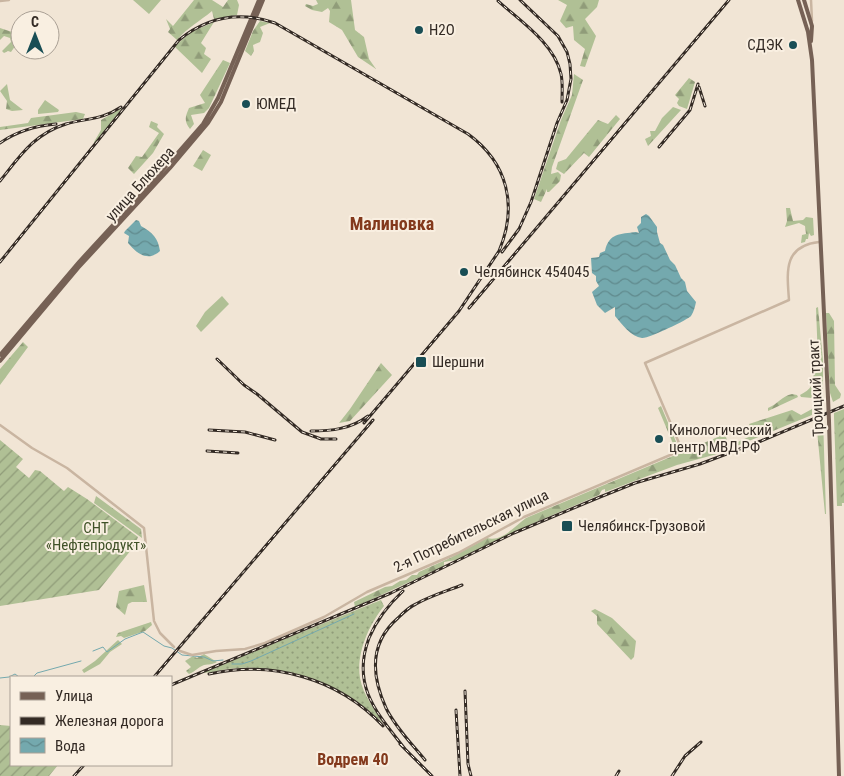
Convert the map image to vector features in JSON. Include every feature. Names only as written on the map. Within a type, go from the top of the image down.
[{"type":"main road","name":"улица Блюхера","points":[[0,361],[78,268],[148,189],[211,111],[229,74],[259,0]]},
{"type":"main road","name":"улица Блюхера","points":[[0,355],[79,262],[193,142],[216,110],[263,0]]},
{"type":"main road","name":"Троицкий тракт","points":[[798,0],[811,48],[829,422],[839,776]]},
{"type":"main road","points":[[804,0],[810,13],[812,26],[811,48]]},
{"type":"street","points":[[0,1],[9,0]]},
{"type":"street","points":[[810,13],[811,0]]},
{"type":"street","name":"2-я Потребительская улица","points":[[180,651],[192,655],[245,648],[265,643],[324,617],[367,592],[458,553],[533,513],[682,450],[645,363],[789,300],[787,267],[790,259],[801,248],[819,242]]},
{"type":"street","points":[[0,425],[32,448],[67,468],[144,528],[154,621],[160,634],[174,647]]},
{"type":"green space","points":[[133,0],[161,0],[149,14]]},
{"type":"green space","points":[[194,0],[212,0],[223,7],[228,0],[237,0],[239,5],[237,15],[214,19],[212,11],[189,28],[177,40],[168,32],[170,29],[166,19],[173,26]]},
{"type":"green space","points":[[316,0],[351,0],[355,30],[364,37],[369,59],[376,69],[358,57],[342,30],[329,22],[330,11],[328,8],[322,12],[305,6],[306,4],[313,6],[318,4]]},
{"type":"green space","points":[[558,0],[599,0],[597,7],[585,19],[596,36],[585,67],[580,66],[585,49],[574,40],[573,26],[566,28],[560,21],[567,5]]},
{"type":"green space","points":[[260,21],[270,23],[260,27],[263,33],[260,42],[253,45],[254,51],[251,56],[245,51],[253,31]]},
{"type":"green space","points":[[214,22],[201,43],[206,48],[204,54],[211,59],[202,73],[175,46],[191,32]]},
{"type":"green space","points":[[0,28],[10,31],[10,38],[4,36],[0,40]]},
{"type":"green space","points":[[10,43],[10,52],[4,53],[2,51]]},
{"type":"green space","points":[[223,60],[230,63],[209,108],[204,113],[191,115],[194,124],[190,129],[186,119],[189,108],[205,103],[200,95]]},
{"type":"green space","points":[[574,74],[583,80],[551,174],[558,172],[561,175],[560,181],[549,192],[547,192],[547,189],[541,202],[534,199],[561,120],[572,95]]},
{"type":"green space","points":[[689,78],[695,82],[687,109],[679,106],[677,103],[679,99],[675,95]]},
{"type":"green space","points":[[7,84],[10,100],[23,110],[12,111],[6,109],[7,101],[0,91]]},
{"type":"green space","points":[[45,100],[59,110],[58,112],[38,114],[38,110]]},
{"type":"green space","points":[[673,107],[681,110],[648,146],[645,139],[651,136],[650,131],[655,131],[662,118]]},
{"type":"green space","points":[[122,108],[95,144],[94,142],[101,130],[101,120]]},
{"type":"green space","points":[[76,112],[85,114],[83,119],[0,130],[0,127],[28,123],[31,118]]},
{"type":"green space","points":[[616,115],[620,119],[589,157],[584,153],[564,174],[556,169],[558,162],[566,159],[598,120],[608,124]]},
{"type":"green space","points":[[151,121],[158,124],[157,127],[164,134],[153,153],[134,174],[128,168],[136,156],[142,157],[159,133],[149,127]]},
{"type":"green space","points":[[203,150],[211,155],[202,171],[193,166]]},
{"type":"green space","points":[[786,208],[790,208],[793,221],[803,220],[806,217],[813,218],[814,235],[811,236],[809,233],[808,239],[805,242],[801,243],[802,235],[806,234],[805,226],[799,223],[785,227],[787,221]]},
{"type":"green space","points":[[222,296],[229,304],[201,332],[196,326],[205,312]]},
{"type":"green space","points":[[818,307],[823,361],[823,399],[801,397],[800,395],[812,385],[813,361],[818,361],[816,308]]},
{"type":"green space","points":[[826,313],[829,313],[834,321],[835,385],[841,394],[840,398],[833,402],[830,393]]},
{"type":"green space","points":[[23,342],[28,347],[0,385],[0,369]]},
{"type":"green space","points":[[381,363],[392,375],[350,421],[339,423],[350,409]]},
{"type":"green space","points":[[792,394],[798,397],[768,411],[768,408],[785,396]]},
{"type":"green space","points":[[661,406],[677,444],[677,449],[672,451],[671,449],[674,446],[658,408]]},
{"type":"green space","points":[[812,409],[812,415],[717,454],[677,465],[605,492],[605,489],[602,490],[599,495],[456,560],[444,562],[444,566],[355,607],[354,602],[385,587],[406,580],[412,575],[417,575],[419,572],[487,538],[492,539],[503,536],[526,518],[725,434],[729,446],[753,435],[749,424],[792,410],[801,415]]},
{"type":"green space","points":[[844,409],[844,413],[839,415],[842,506],[837,506],[834,413]]},
{"type":"green space","points":[[844,412],[844,503],[841,503],[838,415]]},
{"type":"green space","points":[[823,417],[826,514],[816,420]]},
{"type":"green space","name":"СНТ «Нефтепродукт»","points":[[0,440],[23,459],[16,467],[29,478],[35,470],[40,471],[64,491],[68,487],[138,537],[135,545],[99,590],[0,606]]},
{"type":"green space","points":[[96,496],[141,529],[142,538],[94,503]]},
{"type":"green space","points":[[144,585],[147,602],[132,602],[128,604],[125,615],[116,607],[119,591]]},
{"type":"green space","points":[[381,600],[384,606],[373,622],[365,640],[359,669],[364,690],[383,723],[351,698],[334,688],[317,680],[299,675],[280,670],[260,668],[234,668],[201,673]]},
{"type":"green space","points":[[595,609],[612,618],[636,641],[634,657],[631,660],[597,624],[597,616],[591,611]]},
{"type":"green space","points":[[151,622],[152,625],[145,631],[124,638],[121,636],[116,637],[118,633]]},
{"type":"green space","points":[[118,640],[122,644],[110,652],[100,664],[84,673],[82,670]]},
{"type":"green space","points":[[204,654],[217,662],[204,665],[189,674],[186,671],[191,667],[185,661],[193,656],[197,658]]},
{"type":"green space","points":[[0,725],[10,726],[10,766],[57,766],[49,776],[0,776]]},
{"type":"water","points":[[646,214],[657,227],[660,243],[685,282],[687,291],[696,302],[689,318],[660,332],[642,338],[630,333],[621,323],[615,316],[615,307],[605,313],[597,305],[592,292],[599,286],[596,276],[592,273],[591,258],[599,257],[600,253],[605,251],[609,241],[616,235],[639,233],[637,227],[641,223],[641,217]]},
{"type":"water","points":[[136,220],[156,239],[160,251],[156,254],[151,256],[143,255],[128,243],[129,236],[124,233]]},
{"type":"waterway","points":[[232,664],[242,664],[251,661],[354,614]]},
{"type":"waterway","points":[[93,651],[103,647],[107,652],[125,639],[143,632],[182,655],[204,657],[213,661],[223,660]]},
{"type":"waterway","points":[[34,676],[37,673],[81,661]]},
{"type":"waterway","points":[[11,676],[15,674],[18,676]]},
{"type":"waterway","points":[[0,678],[10,676]]},
{"type":"railway","points":[[502,252],[519,229],[531,202],[557,123],[567,100],[571,79],[567,52],[558,36],[520,0]]},
{"type":"railway","points":[[469,308],[729,0]]},
{"type":"railway","points":[[498,1],[535,33],[551,52],[561,74],[562,102]]},
{"type":"railway","points":[[0,262],[179,40],[201,26],[224,18],[249,17],[275,23],[468,134],[492,158],[506,187],[508,218],[499,251],[459,311],[364,423]]},
{"type":"railway","points":[[659,147],[690,110],[698,84]]},
{"type":"railway","points":[[699,87],[705,106]]},
{"type":"railway","points":[[0,181],[28,147],[45,134],[66,124],[107,114],[121,107]]},
{"type":"railway","points":[[0,143],[26,130],[56,124]]},
{"type":"railway","points":[[217,359],[244,385],[302,432],[321,439],[336,439]]},
{"type":"railway","points":[[172,685],[391,593],[514,533],[600,497],[635,483],[700,464],[844,406]]},
{"type":"railway","points":[[311,431],[341,428],[355,424],[368,416]]},
{"type":"railway","points":[[155,676],[373,420]]},
{"type":"railway","points":[[209,430],[245,432],[275,440]]},
{"type":"railway","points":[[207,451],[238,453]]},
{"type":"railway","points":[[425,760],[399,729],[386,708],[377,684],[376,660],[378,649],[382,638],[389,628],[409,608],[427,598],[462,585]]},
{"type":"railway","points":[[403,591],[383,613],[372,631],[364,655],[363,671],[365,685],[370,698],[385,723],[405,749]]},
{"type":"railway","points":[[209,674],[256,669],[303,677],[325,685],[346,696],[365,709],[383,726]]},
{"type":"railway","points":[[465,691],[468,764],[471,776]]},
{"type":"railway","points":[[456,710],[460,776]]},
{"type":"railway","points":[[672,776],[685,756],[701,742]]},
{"type":"railway","points":[[400,744],[432,776]]},
{"type":"railway","points":[[74,776],[83,766]]},
{"type":"railway","points":[[616,776],[619,771]]},
{"type":"place","name":"H2O","points":[[419,30]]},
{"type":"place","name":"СДЭК","points":[[793,45]]},
{"type":"place","name":"ЮМЕД","points":[[246,104]]},
{"type":"place","name":"Челябинск 454045","points":[[464,272]]},
{"type":"place","name":"Шершни","points":[[421,362]]},
{"type":"place","name":"Кинологический центр МВД РФ","points":[[659,439]]},
{"type":"place","name":"Челябинск-Грузовой","points":[[567,526]]},
{"type":"district","name":"Малиновка","points":[[392,223]]},
{"type":"district","name":"Водрем 40","points":[[353,759]]}]
